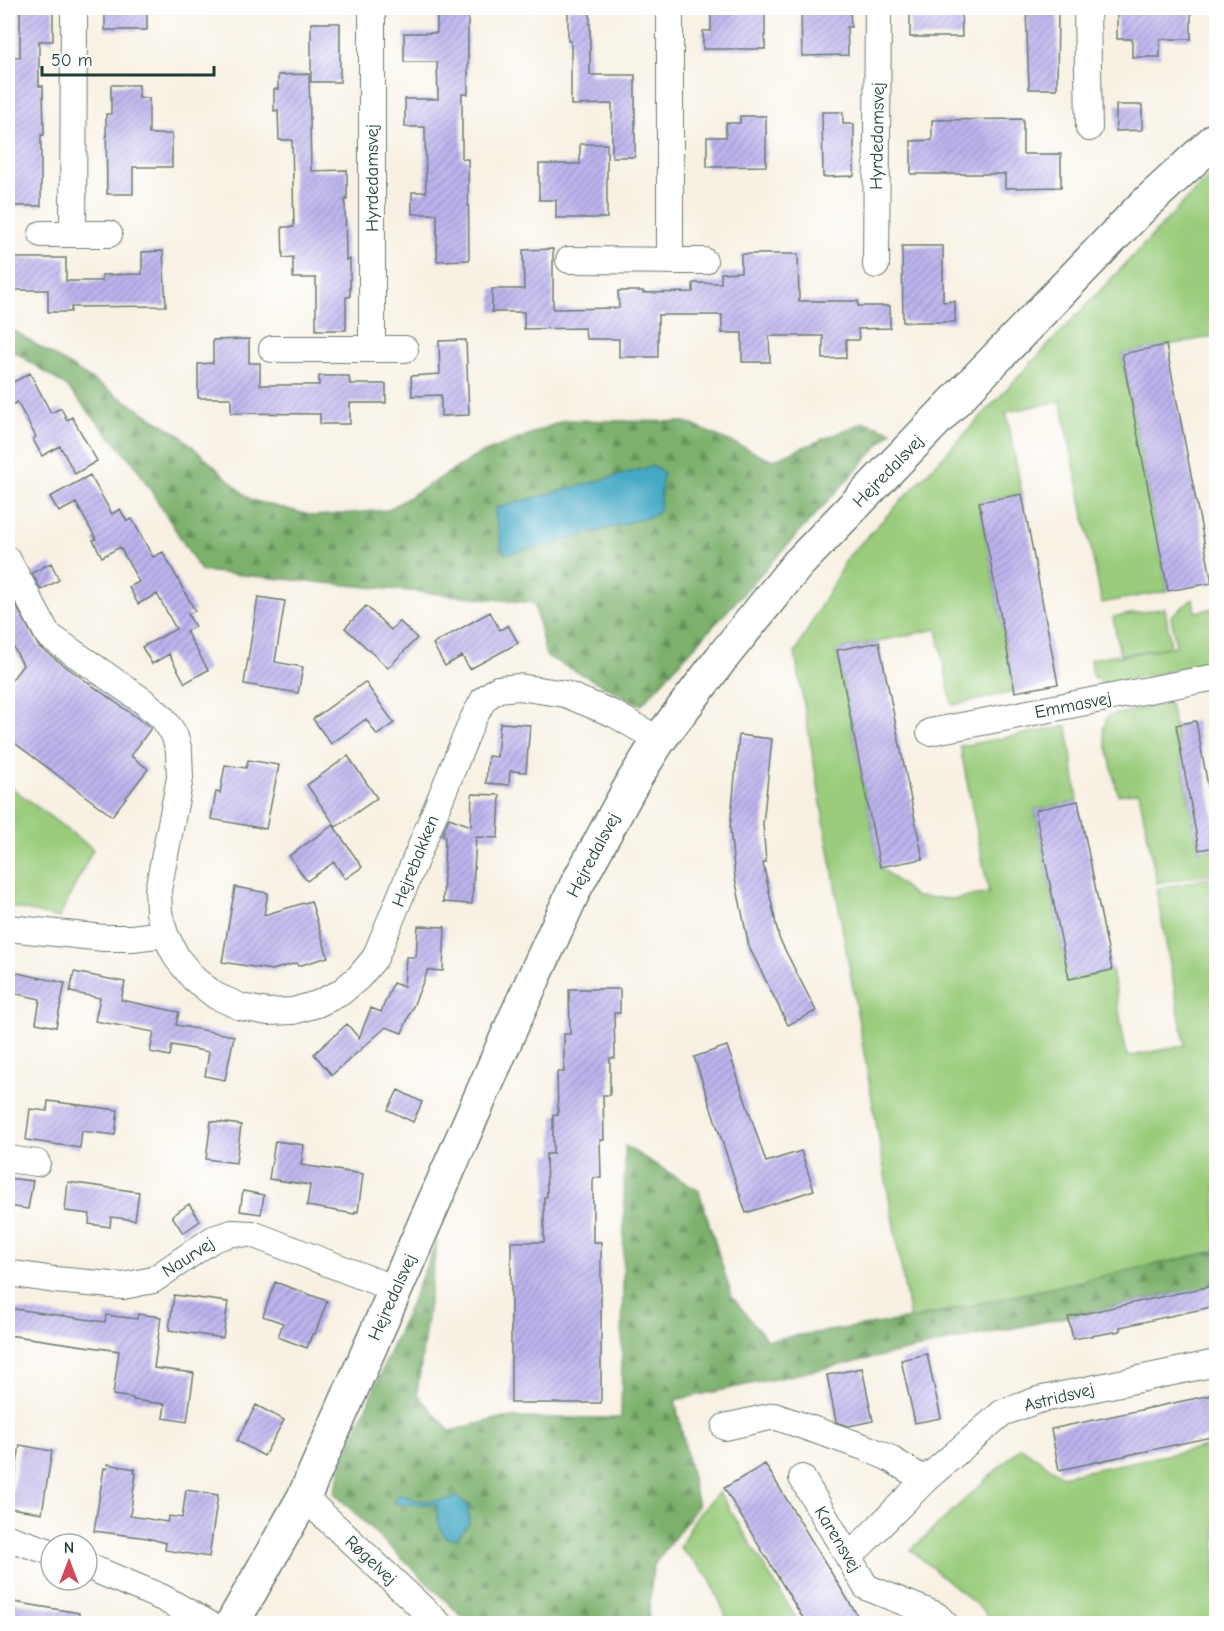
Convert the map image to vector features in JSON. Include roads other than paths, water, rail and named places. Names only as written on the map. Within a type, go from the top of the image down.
[{"type":"street","points":[[73,234],[74,8]]},
{"type":"street","name":"Hyrdedamsvej","points":[[372,8],[372,349]]},
{"type":"street","points":[[670,8],[670,261]]},
{"type":"street","name":"Hyrdedamsvej","points":[[876,265],[878,8]]},
{"type":"street","points":[[1087,8],[1089,128]]},
{"type":"street","name":"Hejredalsvej","points":[[1140,208],[1216,113]]},
{"type":"street","name":"Hejredalsvej","points":[[232,1623],[304,1497],[576,886],[634,780],[659,740],[797,565],[1140,208],[1216,139]]},
{"type":"street","points":[[42,234],[109,234]]},
{"type":"street","points":[[569,260],[704,261]]},
{"type":"street","points":[[272,349],[405,349]]},
{"type":"street","name":"Hejrebakken","points":[[8,560],[48,635],[143,701],[162,717],[174,734],[179,752],[180,778],[158,890],[159,913],[165,934],[177,958],[194,979],[216,996],[241,1007],[268,1012],[293,1011],[317,1004],[340,993],[359,977],[375,958],[473,719],[484,699],[498,689],[519,687],[565,694],[614,714],[659,740]]},
{"type":"street","name":"Emmasvej","points":[[930,732],[1216,677]]},
{"type":"street","points":[[8,928],[104,938],[132,938],[165,934]]},
{"type":"street","points":[[8,1159],[38,1163]]},
{"type":"street","name":"Naurvej","points":[[8,1273],[123,1286],[153,1280],[213,1239],[232,1233],[252,1234],[395,1289]]},
{"type":"street","name":"Astridsvej","points":[[849,1557],[925,1480],[1002,1413],[1038,1400],[1216,1363]]},
{"type":"street","points":[[725,1427],[774,1416],[864,1447],[887,1457],[925,1480]]},
{"type":"street","name":"Karensvej","points":[[802,1478],[866,1587],[936,1615],[945,1623]]},
{"type":"street","name":"Røgelvej","points":[[304,1497],[439,1623]]},
{"type":"street","points":[[8,1538],[39,1548]]},
{"type":"street","points":[[99,1571],[163,1598],[208,1623]]},
{"type":"water","points":[[653,466],[663,473],[659,511],[655,515],[552,544],[506,554],[502,548],[495,513],[497,508]]},
{"type":"water","points":[[402,1494],[422,1500],[457,1497],[468,1505],[469,1523],[457,1539],[446,1538],[438,1522],[437,1505],[396,1504],[394,1498]]}]
